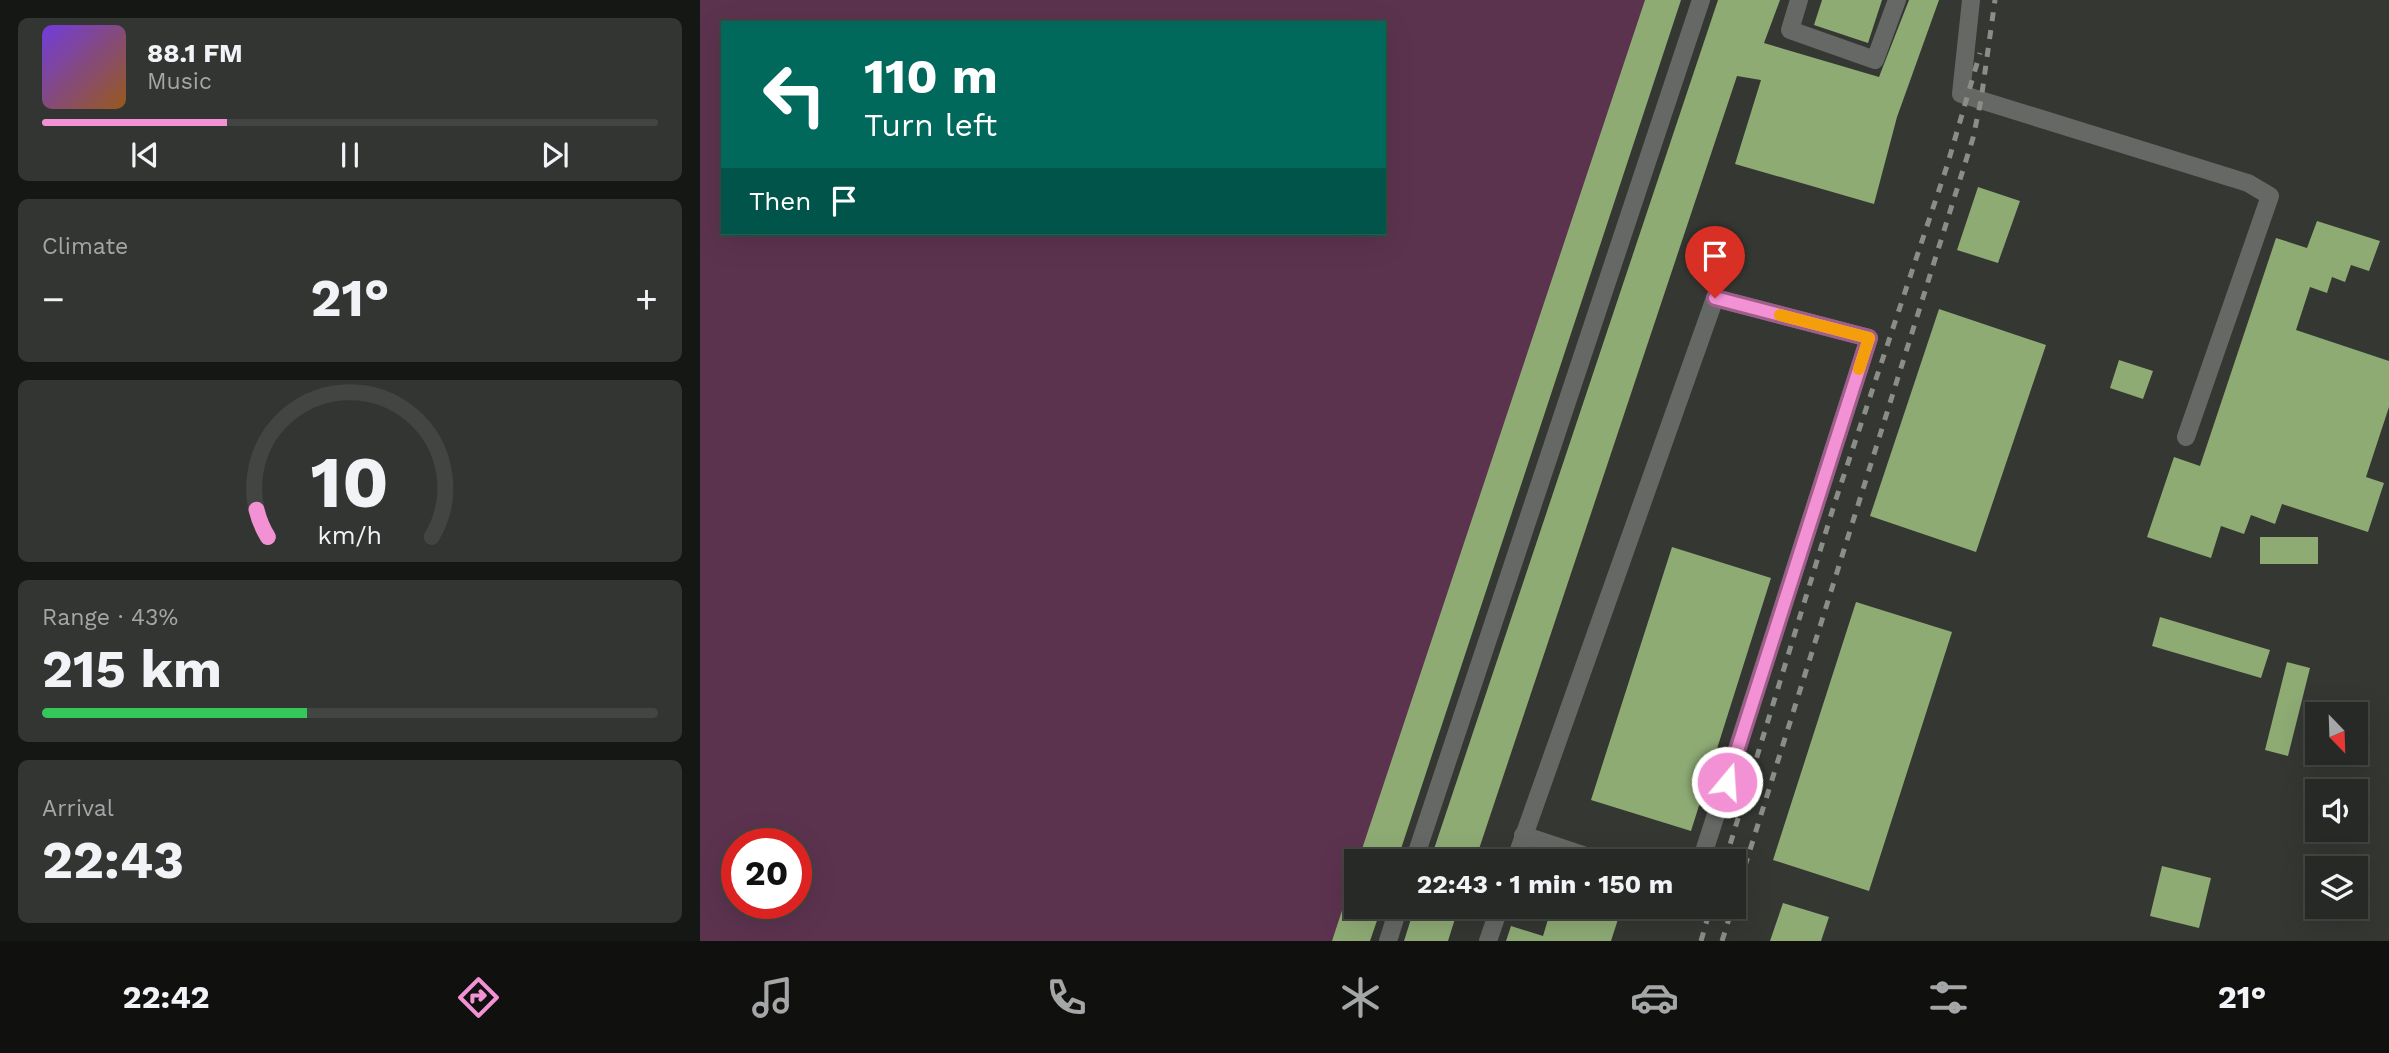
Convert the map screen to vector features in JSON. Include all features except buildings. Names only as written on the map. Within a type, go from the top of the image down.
[{"type":"lane","points":[[1419,849],[1701,0]]},
{"type":"lane","points":[[1800,0],[1790,30],[1875,60],[1897,0]]},
{"type":"lane","points":[[1970,0],[1961,94],[2248,183],[2270,196],[2186,437]]},
{"type":"lane","points":[[1519,849],[1715,298],[1869,338],[1705,849]]},
{"type":"lane","points":[[1523,835],[1565,849]]},
{"type":"lane","points":[[1388,941],[1395,919]]},
{"type":"lane","points":[[1488,941],[1496,919]]},
{"type":"shaded area","points":[[700,0],[1660,0],[1384,849],[1344,849],[1344,919],[1355,919],[1354,941],[700,941]]},
{"type":"railway","points":[[1746,863],[1973,138],[1995,0]]},
{"type":"railway","points":[[1729,849],[1835,502],[1947,166],[1980,53]]},
{"type":"railway","points":[[1701,941],[1707,919]]},
{"type":"railway","points":[[1722,941],[1729,919]]},
{"type":"slow traffic","points":[[1780,315],[1869,338],[1859,369]]},
{"type":"route","points":[[1715,298],[1869,338],[1727,782]]}]
